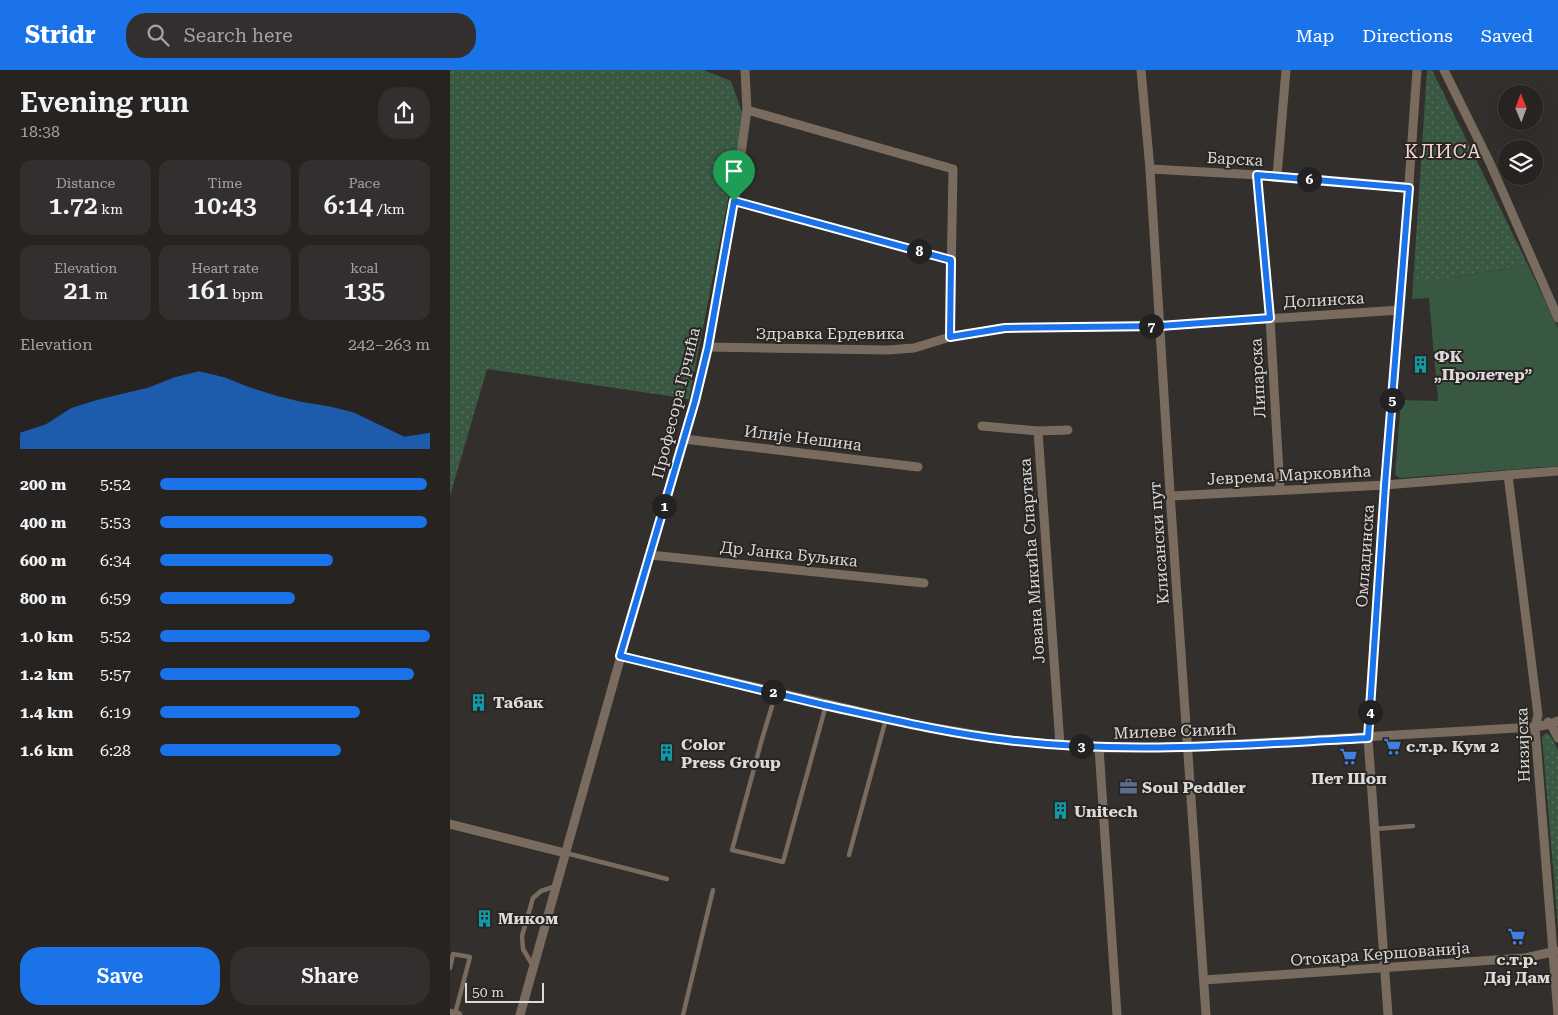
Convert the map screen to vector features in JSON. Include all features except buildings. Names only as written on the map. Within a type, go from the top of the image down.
[{"type":"street","name":"Професора Грчића","points":[[520,1015],[620,656],[684,439],[708,347],[734,201],[747,110],[745,70]]},
{"type":"street","name":"Клисански пут","points":[[1141,70],[1150,169],[1206,1015]]},
{"type":"street","points":[[1277,176],[1286,70]]},
{"type":"street","name":"Омладинска","points":[[1388,1015],[1368,738],[1385,485],[1400,310],[1417,70]]},
{"type":"street","points":[[1444,70],[1554,299],[1558,318]]},
{"type":"street","points":[[747,110],[953,169],[950,337]]},
{"type":"street","name":"Барска","points":[[1150,169],[1277,176],[1409,188]]},
{"type":"street","name":"Липарска","points":[[1257,175],[1270,318],[1280,490]]},
{"type":"street","points":[[734,201],[951,260]]},
{"type":"street","name":"Долинска","points":[[1160,326],[1400,310]]},
{"type":"street","name":"Здравка Ердевика","points":[[708,347],[888,350],[914,348],[950,337],[1005,328],[1160,326]]},
{"type":"street","points":[[982,426],[1038,431],[1068,430]]},
{"type":"street","name":"Јована Микића Спартака","points":[[1038,431],[1060,745]]},
{"type":"street","name":"Илије Нешина","points":[[684,439],[918,467]]},
{"type":"street","name":"Јеврема Марковића","points":[[1171,496],[1385,485],[1558,471]]},
{"type":"street","name":"Низијска","points":[[1508,475],[1538,715],[1535,727],[1556,952],[1558,1015]]},
{"type":"street","name":"Др Јанка Буљика","points":[[650,554],[924,583]]},
{"type":"street","name":"Милеве Симић","points":[[620,656],[886,719],[1000,739],[1099,748],[1187,747],[1368,738],[1535,727],[1555,722]]},
{"type":"street","points":[[1538,715],[1555,722],[1558,738]]},
{"type":"street","points":[[1099,748],[1117,1015]]},
{"type":"street","points":[[450,824],[565,853]]},
{"type":"street","name":"Отокара Кершованија","points":[[1204,980],[1524,958],[1556,952]]},
{"type":"lane","points":[[776,693],[732,850],[783,862],[826,705]]},
{"type":"lane","points":[[849,855],[886,719]]},
{"type":"lane","points":[[1374,829],[1413,826]]},
{"type":"lane","points":[[565,853],[667,879]]},
{"type":"lane","points":[[533,966],[523,948],[522,936],[533,898],[541,891],[556,886]]},
{"type":"lane","points":[[683,1015],[713,890]]},
{"type":"lane","points":[[450,968],[453,954],[470,957],[454,1014]]},
{"type":"green space","points":[[450,70],[704,70],[731,81],[744,118],[689,399],[487,369],[450,496]]},
{"type":"green space","points":[[1427,70],[1432,70],[1528,265],[1413,284]]},
{"type":"green space","points":[[1528,265],[1558,328],[1558,466],[1400,478],[1395,475],[1401,400],[1438,401],[1429,298],[1412,299],[1413,284]]},
{"type":"green space","points":[[1546,733],[1550,735],[1558,750],[1558,927],[1542,737]]},
{"type":"place","name":"ФК „Пролетер”","points":[[1420,365]]},
{"type":"place","name":"Табак","points":[[479,702]]},
{"type":"place","name":"с.т.р. Кум 2","points":[[1392,746]]},
{"type":"place","name":"Color Press Group","points":[[667,753]]},
{"type":"place","name":"Пет Шоп","points":[[1349,756]]},
{"type":"place","name":"Soul Peddler","points":[[1128,787]]},
{"type":"place","name":"Unitech","points":[[1060,811]]},
{"type":"place","name":"Миком","points":[[484,918]]},
{"type":"place","name":"с.т.р. Дај Дам","points":[[1517,937]]},
{"type":"district","name":"КЛИСА","points":[[1443,151]]},
{"type":"route","points":[[1257,175],[1409,188],[1385,485],[1368,738],[1187,747],[1099,748],[1008,740],[966,734],[870,715],[620,656],[695,401],[708,347],[734,201],[951,260],[950,337],[1005,328],[1160,326],[1270,318],[1257,175]]}]
